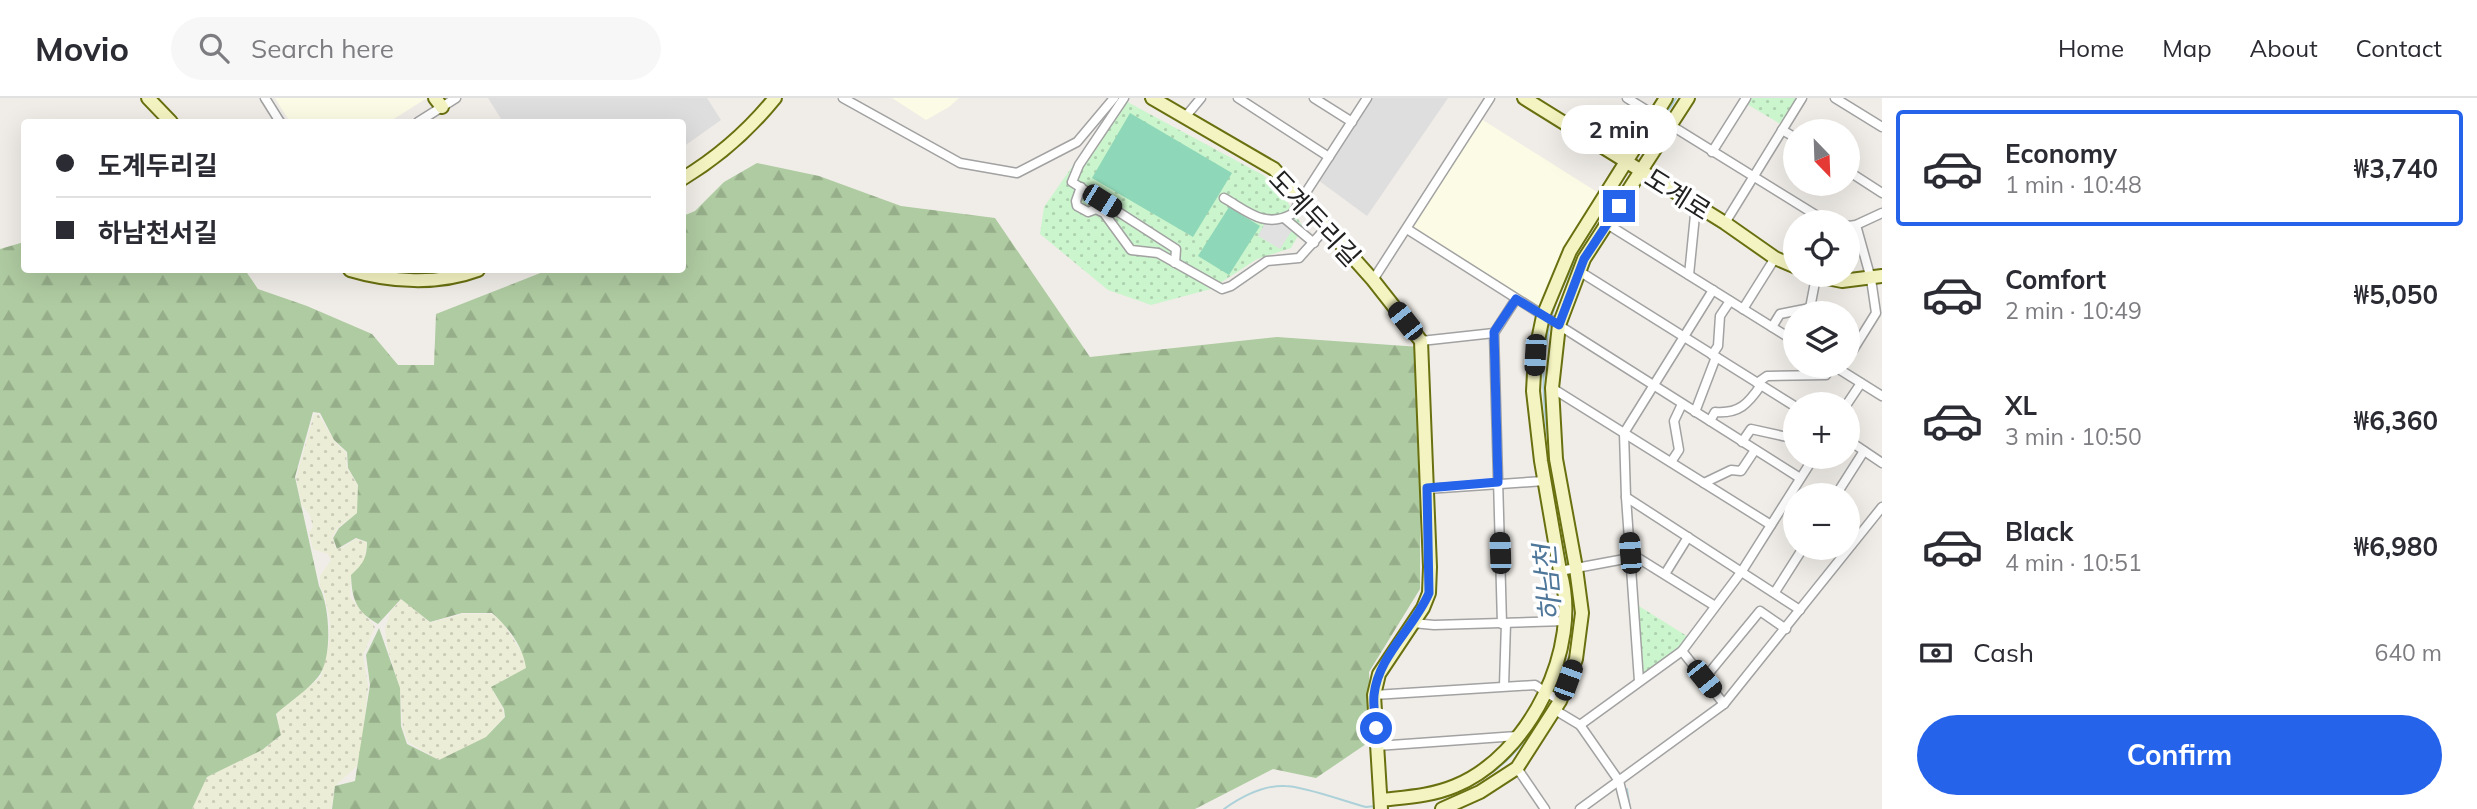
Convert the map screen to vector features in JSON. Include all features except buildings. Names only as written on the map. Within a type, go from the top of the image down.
[{"type":"street","points":[[148,98],[168,119]]},
{"type":"street","points":[[265,98],[278,119]]},
{"type":"street","points":[[421,119],[438,103],[456,98]]},
{"type":"street","points":[[686,176],[731,144],[775,98]]},
{"type":"street","points":[[843,98],[960,163],[1017,173],[1077,142],[1114,98]]},
{"type":"street","points":[[1124,98],[1079,165],[1072,182],[1176,249],[1175,263]]},
{"type":"street","name":"도계두리길","points":[[1153,98],[1274,169],[1373,281],[1421,341]]},
{"type":"street","points":[[1186,116],[1200,98]]},
{"type":"street","points":[[1238,98],[1329,157]]},
{"type":"street","points":[[1314,98],[1352,122]]},
{"type":"street","points":[[1224,198],[1263,221],[1292,214],[1367,98]]},
{"type":"street","points":[[1373,281],[1490,98]]},
{"type":"street","name":"도계로","points":[[1524,98],[1783,261]]},
{"type":"street","points":[[1627,98],[1807,210]]},
{"type":"street","points":[[1443,809],[1480,792],[1517,768],[1576,659],[1582,613],[1544,481],[1533,391],[1535,355],[1545,317],[1570,251],[1666,98]]},
{"type":"street","points":[[1494,332],[1421,341],[1429,593],[1413,623],[1379,674],[1374,695],[1381,803],[1429,795],[1457,785],[1504,754],[1535,714],[1552,699],[1565,621],[1568,570],[1556,459],[1552,388],[1557,324],[1581,265],[1688,98]]},
{"type":"street","points":[[1712,152],[1746,98]]},
{"type":"street","points":[[1725,223],[1802,98]]},
{"type":"street","points":[[1835,98],[1882,127]]},
{"type":"street","points":[[1860,179],[1882,193]]},
{"type":"street","points":[[1081,187],[1077,206],[1088,212],[1096,209],[1104,213],[1130,250],[1158,253],[1222,289],[1231,286],[1267,261],[1299,258],[1326,228]]},
{"type":"street","points":[[1689,275],[1696,205]]},
{"type":"street","points":[[1860,222],[1882,213]]},
{"type":"street","points":[[1284,218],[1314,243]]},
{"type":"street","points":[[1607,224],[1783,334]]},
{"type":"street","points":[[1407,229],[1800,478]]},
{"type":"street","points":[[1860,242],[1876,277],[1876,313],[1860,333]]},
{"type":"street","points":[[1570,251],[1581,265],[1684,337],[1783,399]]},
{"type":"street","points":[[1743,309],[1775,258]]},
{"type":"street","points":[[360,273],[374,277],[421,280],[469,273]]},
{"type":"street","points":[[1639,681],[1624,433],[1713,290]]},
{"type":"street","points":[[1504,686],[1494,332],[1516,299]]},
{"type":"street","points":[[1695,412],[1718,346],[1720,316],[1730,301]]},
{"type":"street","points":[[1772,327],[1783,314]]},
{"type":"street","points":[[1710,421],[1715,412],[1729,413],[1745,404],[1767,376],[1783,376]]},
{"type":"street","points":[[1854,378],[1882,396]]},
{"type":"street","points":[[1855,392],[1861,383]]},
{"type":"street","points":[[1552,388],[1771,525]]},
{"type":"street","points":[[1671,462],[1679,450],[1674,421],[1682,404]]},
{"type":"street","points":[[1742,442],[1751,429],[1783,436]]},
{"type":"street","points":[[1860,448],[1882,463]]},
{"type":"street","points":[[1704,483],[1731,470],[1741,471],[1755,450]]},
{"type":"street","points":[[1844,483],[1864,451]]},
{"type":"street","points":[[1580,725],[1682,651],[1742,571],[1806,469]]},
{"type":"street","points":[[1427,488],[1544,481]]},
{"type":"street","points":[[1626,497],[1800,610]]},
{"type":"street","points":[[1580,809],[1724,704],[1882,507]]},
{"type":"street","points":[[1665,574],[1688,537]]},
{"type":"street","points":[[1568,570],[1630,556],[1665,574],[1715,606]]},
{"type":"street","points":[[1775,592],[1795,560]]},
{"type":"street","points":[[1704,679],[1760,611],[1786,629]]},
{"type":"street","points":[[1413,623],[1434,625],[1565,621]]},
{"type":"street","points":[[1682,651],[1724,704]]},
{"type":"street","points":[[1374,695],[1535,685],[1580,725],[1619,781],[1626,809]]},
{"type":"street","points":[[1377,746],[1520,736]]},
{"type":"street","points":[[1517,768],[1545,809]]},
{"type":"shaded area","points":[[275,98],[427,98],[394,119],[288,119]]},
{"type":"shaded area","points":[[488,98],[707,98],[721,120],[686,145],[686,119],[501,119]]},
{"type":"shaded area","points":[[892,98],[959,98],[926,120]]},
{"type":"shaded area","points":[[1370,98],[1448,98],[1367,216],[1318,180]]},
{"type":"shaded area","points":[[1475,115],[1605,197],[1543,316],[1407,229]]},
{"type":"shaded area","points":[[1266,221],[1284,221],[1293,229],[1280,249],[1258,236]]},
{"type":"shaded area","points":[[318,414],[335,442],[346,453],[347,468],[358,486],[357,513],[338,527],[332,537],[336,549],[356,539],[367,543],[364,562],[351,575],[350,597],[375,627],[363,655],[368,686],[361,753],[357,766],[335,786],[331,809],[192,809],[207,777],[262,750],[281,736],[277,713],[321,677],[329,644],[330,621],[324,592],[320,587],[320,576],[331,560],[328,554],[313,549],[309,533],[313,527],[310,515],[302,505],[296,478],[314,415]]},
{"type":"shaded area","points":[[402,599],[430,623],[463,614],[492,614],[502,622],[523,654],[526,668],[491,687],[503,709],[504,717],[486,737],[439,760],[408,742],[403,728],[400,689],[387,646],[385,628],[391,611]]},
{"type":"green space","points":[[1120,98],[1263,175],[1280,190],[1303,227],[1291,248],[1257,259],[1211,289],[1151,305],[1108,290],[1040,234],[1044,207]]},
{"type":"green space","points":[[1748,98],[1800,98],[1786,119],[1783,119],[1782,125],[1745,103]]},
{"type":"green space","points":[[1130,113],[1232,173],[1193,237],[1092,178]]},
{"type":"green space","points":[[757,163],[819,176],[901,206],[995,218],[1090,357],[1277,337],[1420,347],[1420,589],[1369,672],[1372,740],[1316,778],[1273,769],[1195,809],[332,809],[335,786],[355,781],[370,685],[366,655],[379,628],[400,688],[401,726],[407,744],[439,760],[486,737],[505,717],[504,709],[491,687],[526,668],[522,652],[514,638],[492,613],[462,613],[430,622],[401,599],[378,624],[360,609],[354,598],[351,575],[364,560],[367,542],[356,538],[337,549],[333,538],[339,528],[357,513],[358,485],[348,468],[347,452],[334,440],[320,413],[313,412],[295,477],[319,586],[326,606],[328,646],[323,669],[318,677],[276,714],[281,735],[262,750],[207,777],[192,809],[0,809],[0,249],[21,243],[21,273],[247,273],[258,289],[307,306],[372,334],[398,365],[434,365],[436,314],[540,273],[686,273],[686,215],[695,211],[724,182]]},
{"type":"green space","points":[[1229,207],[1260,226],[1229,275],[1198,256]]},
{"type":"green space","points":[[1634,603],[1690,638],[1681,650],[1639,680]]},
{"type":"waterway","name":"하남천","points":[[1665,116],[1676,98]]},
{"type":"waterway","name":"하남천","points":[[1558,296],[1576,259]]},
{"type":"waterway","name":"하남천","points":[[1552,316],[1556,301]]},
{"type":"waterway","name":"하남천","points":[[1549,447],[1543,386],[1550,325]]},
{"type":"waterway","name":"하남천","points":[[1561,519],[1568,565]]},
{"type":"waterway","name":"하남천","points":[[1553,691],[1564,662],[1570,634],[1570,574]]},
{"type":"waterway","name":"하남천","points":[[1466,786],[1492,772],[1516,751],[1535,726],[1549,699]]},
{"type":"waterway","name":"하남천","points":[[1224,809],[1253,793],[1277,786],[1314,791],[1366,807],[1376,806]]},
{"type":"waterway","points":[[1627,789],[1630,809]]},
{"type":"waterway","name":"하남천","points":[[1392,805],[1404,804]]},
{"type":"route","points":[[1376,728],[1374,695],[1379,674],[1423,608],[1429,593],[1427,488],[1498,482],[1494,332],[1516,299],[1559,325],[1584,259],[1619,206]]}]
